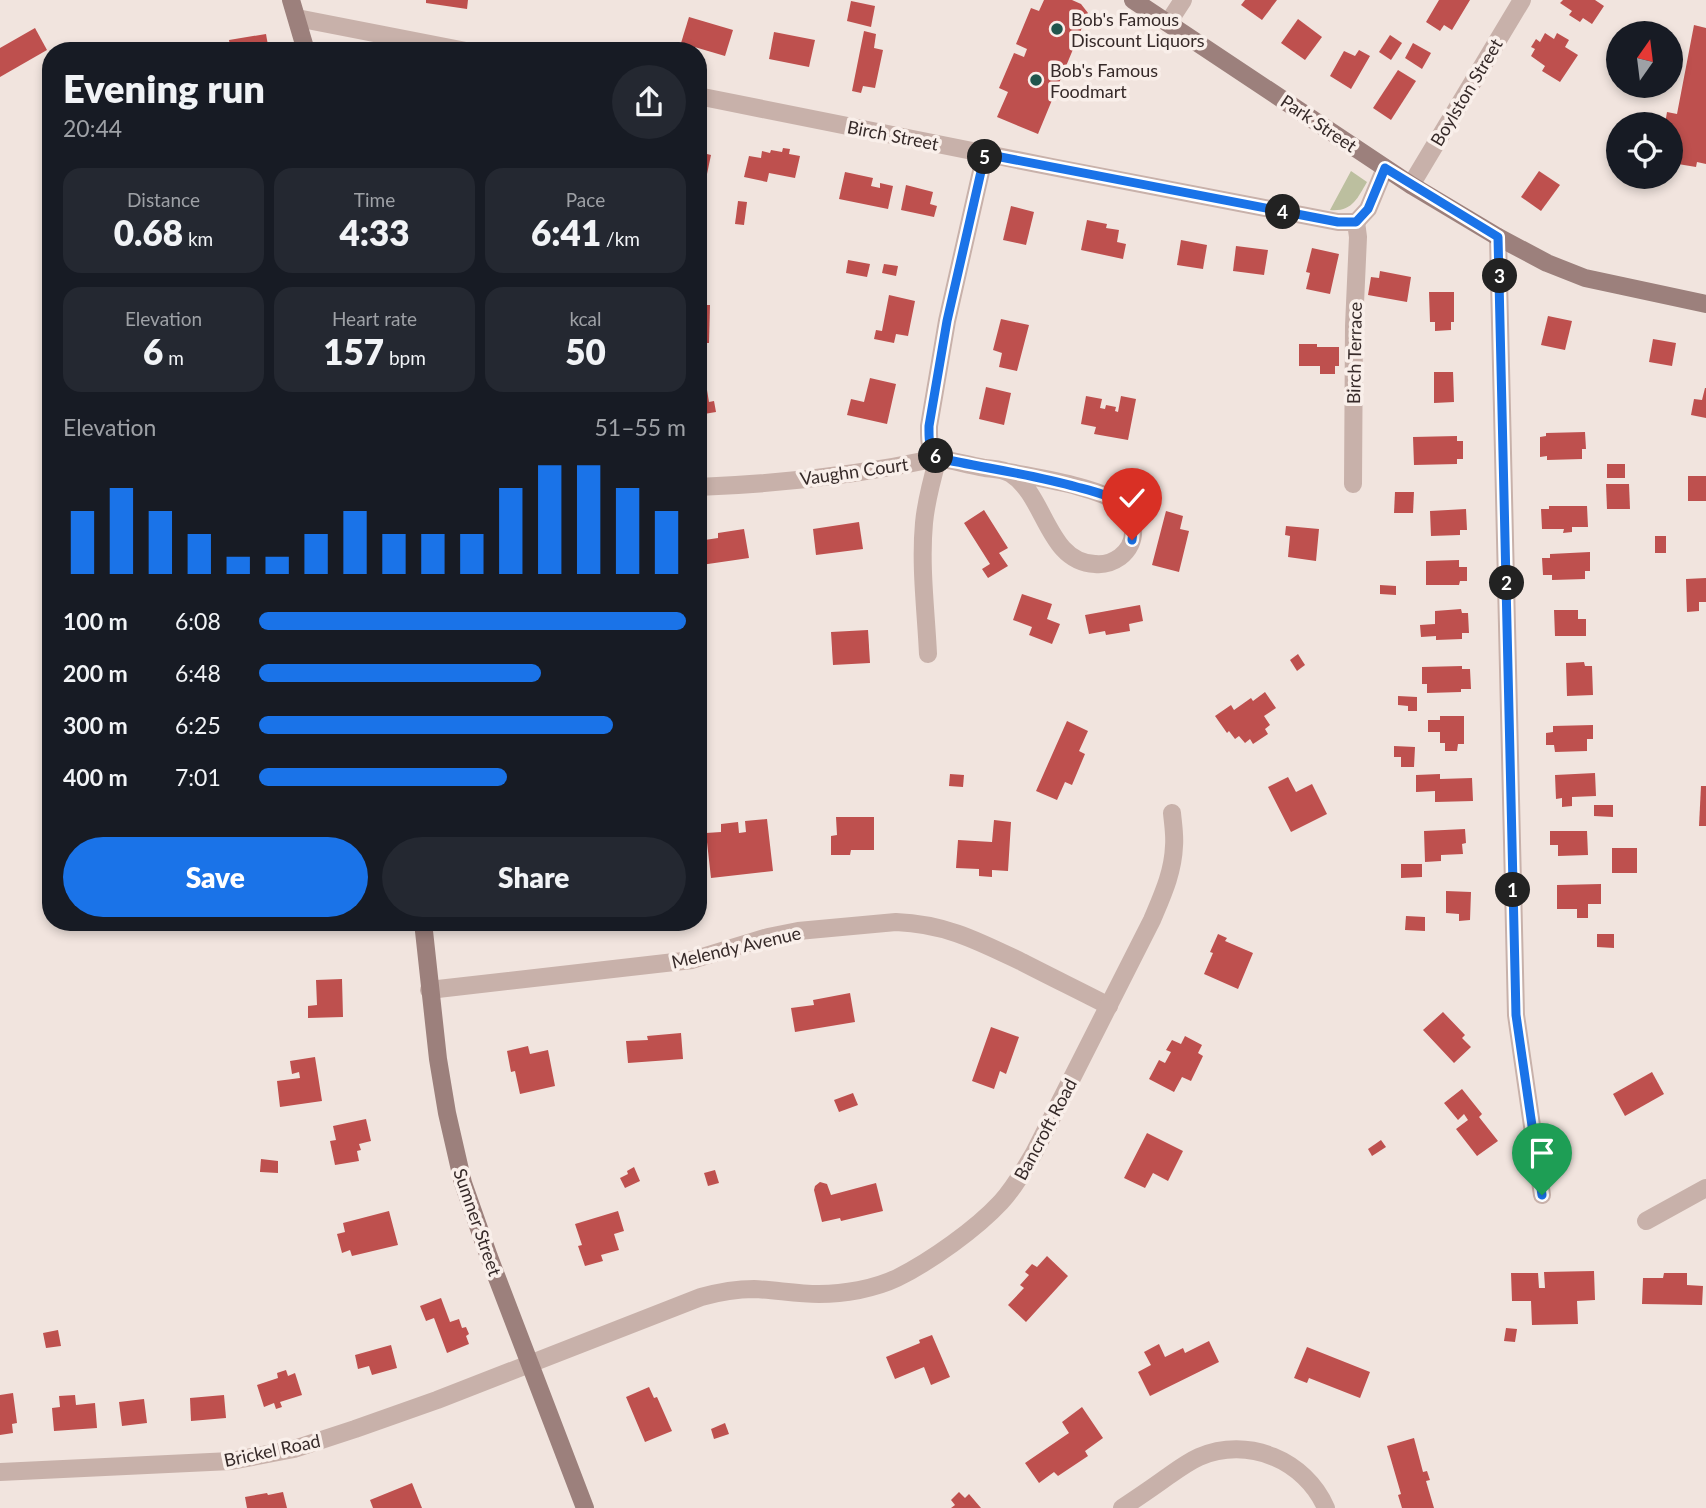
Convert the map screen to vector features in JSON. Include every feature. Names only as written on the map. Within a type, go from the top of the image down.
[{"type":"main road","points":[[291,0],[304,42]]},
{"type":"main road","name":"Park Street","points":[[1133,0],[1411,185],[1498,237],[1556,267],[1585,278],[1706,304]]},
{"type":"main road","name":"Sumner Street","points":[[424,931],[442,1085],[463,1183],[585,1508]]},
{"type":"street","points":[[1168,23],[1183,0]]},
{"type":"street","name":"Boylston Street","points":[[1411,185],[1522,0]]},
{"type":"street","points":[[297,18],[421,42]]},
{"type":"street","name":"Birch Street","points":[[707,98],[1338,222],[1356,222]]},
{"type":"street","points":[[985,154],[947,321],[929,426],[932,452],[938,458],[1009,472],[1063,483],[1099,493],[1121,504],[1128,512],[1133,531],[1127,551],[1109,563],[1098,565],[1076,559],[1054,537],[1032,496],[1009,472]]},
{"type":"street","points":[[1356,222],[1368,209],[1385,168]]},
{"type":"street","name":"Birch Terrace","points":[[1353,484],[1356,222]]},
{"type":"street","points":[[1498,237],[1516,1015],[1542,1195]]},
{"type":"street","name":"Vaughn Court","points":[[707,487],[842,475],[938,458],[924,523],[923,564],[928,654]]},
{"type":"street","name":"Bancroft Road","points":[[530,1365],[701,1297],[742,1289],[820,1294],[882,1284],[925,1261],[984,1218],[1018,1180],[1034,1153],[1152,920],[1167,885],[1173,860],[1172,813]]},
{"type":"street","name":"Melendy Avenue","points":[[429,990],[666,964],[700,958],[768,937],[798,931],[895,922],[933,926],[969,937],[1109,1006]]},
{"type":"street","points":[[1646,1221],[1706,1188]]},
{"type":"street","name":"Brickel Road","points":[[0,1472],[195,1464],[257,1457],[294,1449],[346,1432],[530,1365]]},
{"type":"street","points":[[1122,1508],[1198,1458],[1213,1452],[1237,1449],[1261,1452],[1291,1465],[1314,1487],[1326,1508]]},
{"type":"green space","points":[[1351,171],[1367,182],[1349,207],[1330,210]]},
{"type":"building","points":[[426,0],[468,0],[467,9],[426,3]]},
{"type":"building","points":[[1044,0],[1072,0],[1081,4],[1088,13],[1038,134],[997,117],[1008,92],[999,88],[1014,53],[1024,57],[1027,49],[1016,44],[1031,8],[1039,11]]},
{"type":"building","points":[[1245,0],[1277,0],[1262,20],[1241,5]]},
{"type":"building","points":[[1439,0],[1470,0],[1452,30],[1444,25],[1440,31],[1426,22]]},
{"type":"building","points":[[1563,0],[1595,0],[1604,6],[1592,24],[1583,18],[1580,22],[1569,15],[1572,11],[1560,3]]},
{"type":"building","points":[[851,1],[875,6],[871,27],[847,21]]},
{"type":"building","points":[[689,17],[733,30],[725,56],[707,51],[707,42],[681,42]]},
{"type":"building","points":[[1298,19],[1322,37],[1305,60],[1281,43]]},
{"type":"building","points":[[1694,25],[1706,28],[1706,164],[1697,162],[1696,167],[1683,165],[1683,112],[1677,112],[1680,98],[1684,98],[1684,77]]},
{"type":"building","points":[[35,28],[43,42],[42,53],[0,77],[0,48]]},
{"type":"building","points":[[864,31],[876,34],[874,48],[883,50],[875,88],[863,86],[861,93],[852,91]]},
{"type":"building","points":[[774,32],[815,40],[809,67],[769,59]]},
{"type":"building","points":[[1545,33],[1554,39],[1557,33],[1569,40],[1565,47],[1578,55],[1560,82],[1542,71],[1545,66],[1531,56],[1535,49],[1531,47],[1536,39],[1540,42]]},
{"type":"building","points":[[266,34],[267,42],[229,42]]},
{"type":"building","points":[[1390,35],[1402,43],[1391,60],[1379,52]]},
{"type":"building","points":[[1413,43],[1431,53],[1422,69],[1405,58]]},
{"type":"building","points":[[1359,50],[1370,56],[1351,89],[1330,76],[1344,51],[1355,56]]},
{"type":"building","points":[[1398,70],[1416,81],[1391,120],[1373,108]]},
{"type":"building","points":[[783,148],[790,149],[789,154],[800,156],[795,178],[769,173],[767,182],[744,177],[749,156],[761,158],[762,151],[782,152]]},
{"type":"building","points":[[707,154],[711,155],[707,174]]},
{"type":"building","points":[[1539,171],[1560,185],[1541,211],[1521,197]]},
{"type":"building","points":[[845,172],[873,178],[871,186],[880,188],[880,183],[893,186],[888,209],[839,199]]},
{"type":"building","points":[[906,185],[933,192],[930,204],[937,206],[934,217],[901,210]]},
{"type":"building","points":[[738,201],[747,202],[744,225],[735,224]]},
{"type":"building","points":[[1011,206],[1034,212],[1026,245],[1003,240]]},
{"type":"building","points":[[1087,220],[1107,224],[1106,228],[1119,230],[1117,242],[1126,244],[1123,259],[1081,250]]},
{"type":"building","points":[[1181,240],[1207,245],[1203,269],[1177,265]]},
{"type":"building","points":[[1236,246],[1268,250],[1264,275],[1233,271]]},
{"type":"building","points":[[1312,248],[1339,254],[1330,294],[1306,289],[1310,273],[1306,272]]},
{"type":"building","points":[[848,260],[870,264],[867,277],[846,273]]},
{"type":"building","points":[[884,264],[898,266],[896,276],[882,273]]},
{"type":"building","points":[[1380,271],[1411,277],[1407,302],[1368,295],[1371,277],[1379,278]]},
{"type":"building","points":[[1429,292],[1454,292],[1454,322],[1451,322],[1451,330],[1435,331],[1435,322],[1430,322]]},
{"type":"building","points":[[889,295],[915,301],[908,336],[896,334],[894,343],[874,339],[876,330],[882,331]]},
{"type":"building","points":[[707,305],[710,305],[707,343]]},
{"type":"building","points":[[1548,316],[1572,321],[1565,350],[1541,345]]},
{"type":"building","points":[[1001,319],[1029,325],[1017,371],[999,367],[1002,353],[993,350]]},
{"type":"building","points":[[1653,339],[1676,343],[1672,366],[1649,362]]},
{"type":"building","points":[[1299,344],[1339,347],[1339,366],[1335,366],[1335,374],[1320,374],[1320,366],[1299,366]]},
{"type":"building","points":[[1434,372],[1453,372],[1454,402],[1434,403]]},
{"type":"building","points":[[870,378],[896,384],[887,424],[847,415],[851,399],[864,402]]},
{"type":"building","points":[[986,387],[1011,393],[1004,425],[979,419]]},
{"type":"building","points":[[1705,388],[1706,418],[1691,415],[1694,399],[1702,400]]},
{"type":"building","points":[[707,390],[709,402],[714,401],[716,412],[707,414]]},
{"type":"building","points":[[1086,396],[1102,399],[1100,408],[1105,409],[1106,405],[1116,407],[1115,411],[1118,412],[1121,396],[1136,399],[1128,440],[1094,434],[1096,427],[1081,424]]},
{"type":"building","points":[[1585,432],[1586,449],[1582,449],[1582,459],[1547,460],[1547,456],[1540,457],[1540,437],[1546,436],[1546,433]]},
{"type":"building","points":[[1457,436],[1457,441],[1463,441],[1463,459],[1457,459],[1457,464],[1414,465],[1413,437]]},
{"type":"building","points":[[1607,464],[1625,464],[1625,478],[1607,478]]},
{"type":"building","points":[[1688,476],[1706,476],[1706,501],[1688,501]]},
{"type":"building","points":[[1606,484],[1629,484],[1630,509],[1607,509]]},
{"type":"building","points":[[1395,492],[1414,492],[1413,513],[1394,513]]},
{"type":"building","points":[[1549,506],[1587,506],[1588,527],[1572,527],[1572,532],[1563,533],[1564,529],[1542,529],[1541,509],[1549,509]]},
{"type":"building","points":[[1466,509],[1467,530],[1460,530],[1460,535],[1431,536],[1430,511]]},
{"type":"building","points":[[984,510],[1008,548],[999,553],[1008,566],[988,578],[982,569],[990,564],[964,523]]},
{"type":"building","points":[[1166,511],[1183,516],[1180,529],[1189,531],[1179,572],[1152,565]]},
{"type":"building","points":[[859,522],[863,549],[816,555],[813,529]]},
{"type":"building","points":[[1286,526],[1319,529],[1316,561],[1288,557],[1290,536],[1285,535]]},
{"type":"building","points":[[744,529],[749,558],[707,564],[707,540],[718,538],[718,533]]},
{"type":"building","points":[[1655,536],[1666,536],[1666,553],[1655,553]]},
{"type":"building","points":[[1590,552],[1590,571],[1585,571],[1585,579],[1552,580],[1552,575],[1543,575],[1542,558],[1550,558],[1550,554]]},
{"type":"building","points":[[1459,560],[1459,567],[1467,567],[1467,581],[1460,581],[1459,585],[1426,585],[1426,561]]},
{"type":"building","points":[[1706,578],[1706,602],[1699,602],[1699,611],[1687,612],[1686,579]]},
{"type":"building","points":[[1380,585],[1396,586],[1396,595],[1380,594]]},
{"type":"building","points":[[1022,594],[1052,604],[1047,619],[1060,624],[1052,644],[1029,635],[1032,627],[1013,620]]},
{"type":"building","points":[[1140,605],[1143,621],[1129,624],[1130,631],[1106,635],[1105,631],[1089,634],[1085,615]]},
{"type":"building","points":[[1461,609],[1462,613],[1468,613],[1469,633],[1462,633],[1462,639],[1436,640],[1436,636],[1421,637],[1420,625],[1435,624],[1435,611]]},
{"type":"building","points":[[1554,610],[1578,610],[1578,619],[1586,619],[1586,636],[1555,636]]},
{"type":"building","points":[[868,630],[870,663],[833,665],[831,632]]},
{"type":"building","points":[[1298,654],[1305,665],[1297,671],[1290,660]]},
{"type":"building","points":[[1584,662],[1585,666],[1592,666],[1593,695],[1567,696],[1566,663]]},
{"type":"building","points":[[1462,666],[1462,669],[1470,669],[1471,689],[1427,693],[1427,684],[1422,684],[1422,667]]},
{"type":"building","points":[[1265,692],[1276,708],[1264,716],[1270,725],[1265,729],[1268,734],[1253,744],[1250,739],[1245,743],[1239,736],[1235,739],[1229,731],[1227,733],[1215,716],[1231,705],[1234,710]]},
{"type":"building","points":[[1398,696],[1417,697],[1417,711],[1408,711],[1408,706],[1398,705]]},
{"type":"building","points":[[1440,716],[1464,716],[1464,744],[1458,744],[1457,751],[1445,751],[1445,743],[1440,743],[1440,732],[1428,732],[1428,720],[1440,720]]},
{"type":"building","points":[[1067,721],[1088,731],[1079,751],[1085,754],[1072,785],[1065,782],[1057,800],[1036,791]]},
{"type":"building","points":[[1593,725],[1593,739],[1587,739],[1587,751],[1555,752],[1554,745],[1546,745],[1546,733],[1553,732],[1553,726]]},
{"type":"building","points":[[1394,746],[1415,747],[1414,767],[1401,767],[1401,757],[1394,757]]},
{"type":"building","points":[[1595,773],[1596,796],[1572,797],[1572,806],[1562,807],[1562,798],[1556,799],[1555,775]]},
{"type":"building","points":[[950,774],[964,775],[963,787],[949,786]]},
{"type":"building","points":[[1440,774],[1440,779],[1472,778],[1473,801],[1435,802],[1435,791],[1416,792],[1416,775]]},
{"type":"building","points":[[1288,777],[1296,792],[1312,784],[1327,814],[1291,832],[1268,787]]},
{"type":"building","points":[[1701,786],[1706,786],[1706,826],[1699,826]]},
{"type":"building","points":[[1594,805],[1613,805],[1613,817],[1594,816]]},
{"type":"building","points":[[836,817],[874,817],[874,850],[851,850],[850,855],[831,855],[831,836],[837,835]]},
{"type":"building","points":[[767,819],[773,871],[711,878],[707,833],[721,832],[721,824],[738,822],[739,833],[746,832],[745,821]]},
{"type":"building","points":[[994,820],[1011,822],[1008,871],[992,870],[992,877],[979,876],[979,869],[956,868],[958,840],[992,842]]},
{"type":"building","points":[[1465,829],[1466,843],[1462,844],[1463,854],[1441,855],[1441,861],[1425,862],[1424,831]]},
{"type":"building","points":[[1550,831],[1587,831],[1588,855],[1558,856],[1558,845],[1550,845]]},
{"type":"building","points":[[1612,848],[1637,848],[1637,873],[1612,873]]},
{"type":"building","points":[[1401,864],[1422,864],[1422,877],[1401,878]]},
{"type":"building","points":[[1601,884],[1601,904],[1588,904],[1588,918],[1577,918],[1577,909],[1557,909],[1557,885]]},
{"type":"building","points":[[1446,891],[1471,892],[1470,920],[1459,921],[1459,914],[1446,913]]},
{"type":"building","points":[[1406,916],[1425,917],[1425,931],[1405,930]]},
{"type":"building","points":[[1218,934],[1227,938],[1225,941],[1253,953],[1238,989],[1204,974]]},
{"type":"building","points":[[1597,934],[1614,934],[1614,948],[1597,947]]},
{"type":"building","points":[[342,979],[343,1017],[308,1018],[308,1006],[317,1005],[316,980]]},
{"type":"building","points":[[850,993],[855,1022],[795,1032],[791,1008],[814,1005],[813,1000]]},
{"type":"building","points":[[1443,1012],[1465,1035],[1462,1038],[1471,1047],[1454,1063],[1423,1030]]},
{"type":"building","points":[[991,1027],[1019,1037],[1006,1074],[1000,1071],[994,1089],[972,1081]]},
{"type":"building","points":[[681,1033],[683,1059],[628,1063],[626,1041],[648,1040],[647,1036]]},
{"type":"building","points":[[1185,1036],[1202,1045],[1198,1053],[1203,1056],[1191,1081],[1182,1077],[1174,1092],[1149,1079],[1159,1060],[1165,1063],[1171,1052],[1166,1050],[1172,1040],[1181,1044]]},
{"type":"building","points":[[528,1046],[530,1054],[548,1050],[555,1086],[520,1094],[515,1071],[511,1072],[507,1051]]},
{"type":"building","points":[[315,1057],[322,1101],[280,1107],[277,1081],[300,1078],[299,1072],[292,1074],[290,1061]]},
{"type":"building","points":[[1652,1072],[1664,1094],[1625,1116],[1613,1094]]},
{"type":"building","points":[[1462,1089],[1482,1114],[1479,1117],[1498,1141],[1477,1156],[1456,1129],[1468,1120],[1464,1114],[1458,1120],[1444,1103]]},
{"type":"building","points":[[853,1093],[858,1105],[839,1112],[834,1100]]},
{"type":"building","points":[[366,1119],[371,1141],[359,1144],[359,1161],[335,1165],[330,1141],[336,1140],[333,1126]]},
{"type":"building","points":[[1147,1133],[1183,1151],[1168,1181],[1153,1173],[1145,1188],[1124,1178]]},
{"type":"building","points":[[1381,1140],[1386,1147],[1372,1156],[1368,1149]]},
{"type":"building","points":[[261,1159],[278,1161],[278,1173],[260,1172]]},
{"type":"building","points":[[634,1167],[640,1181],[625,1188],[620,1178]]},
{"type":"building","points":[[715,1170],[719,1183],[708,1186],[704,1173]]},
{"type":"building","points":[[820,1182],[827,1184],[831,1195],[876,1183],[883,1211],[841,1221],[840,1218],[822,1222],[814,1190]]},
{"type":"building","points":[[389,1211],[398,1245],[352,1256],[350,1250],[342,1253],[337,1234],[345,1232],[343,1223]]},
{"type":"building","points":[[618,1211],[624,1231],[614,1234],[619,1250],[601,1255],[603,1261],[585,1266],[578,1246],[582,1245],[575,1224]]},
{"type":"building","points":[[1047,1256],[1068,1276],[1026,1322],[1008,1305],[1024,1288],[1020,1285],[1029,1275],[1025,1272],[1032,1264],[1037,1267]]},
{"type":"building","points":[[1594,1271],[1595,1300],[1577,1301],[1578,1324],[1532,1325],[1531,1301],[1512,1301],[1511,1273],[1538,1273],[1539,1288],[1545,1288],[1544,1272]]},
{"type":"building","points":[[1664,1273],[1687,1273],[1687,1285],[1703,1286],[1702,1305],[1642,1304],[1643,1278],[1663,1278]]},
{"type":"building","points":[[441,1298],[450,1322],[459,1319],[462,1328],[466,1327],[469,1334],[466,1336],[469,1344],[447,1353],[434,1318],[426,1321],[420,1306]]},
{"type":"building","points":[[1506,1328],[1517,1329],[1515,1342],[1504,1341]]},
{"type":"building","points":[[58,1330],[61,1346],[46,1348],[43,1333]]},
{"type":"building","points":[[932,1335],[950,1377],[931,1385],[924,1367],[895,1379],[886,1357]]},
{"type":"building","points":[[1209,1341],[1219,1362],[1150,1396],[1138,1372],[1151,1365],[1144,1352],[1159,1344],[1165,1357],[1183,1348],[1185,1353]]},
{"type":"building","points":[[391,1345],[397,1368],[372,1375],[369,1366],[358,1369],[355,1355]]},
{"type":"building","points":[[1307,1347],[1370,1372],[1360,1398],[1309,1378],[1307,1383],[1294,1378]]},
{"type":"building","points":[[286,1370],[288,1376],[295,1373],[302,1395],[280,1402],[282,1407],[276,1409],[274,1403],[264,1407],[257,1385],[278,1378],[277,1373]]},
{"type":"building","points":[[649,1387],[654,1398],[657,1397],[672,1431],[645,1442],[626,1397]]},
{"type":"building","points":[[13,1393],[17,1423],[12,1424],[13,1433],[0,1435],[0,1395]]},
{"type":"building","points":[[75,1395],[76,1405],[95,1403],[97,1428],[54,1431],[52,1408],[60,1407],[59,1396]]},
{"type":"building","points":[[224,1395],[226,1418],[191,1421],[190,1398]]},
{"type":"building","points":[[144,1399],[147,1423],[122,1426],[119,1402]]},
{"type":"building","points":[[1082,1407],[1103,1438],[1085,1451],[1088,1456],[1058,1476],[1054,1472],[1039,1483],[1025,1463],[1069,1433],[1062,1422]]},
{"type":"building","points":[[725,1423],[729,1434],[714,1439],[711,1429]]},
{"type":"building","points":[[1414,1438],[1423,1472],[1427,1471],[1430,1480],[1426,1481],[1434,1508],[1402,1508],[1398,1495],[1401,1494],[1387,1446]]},
{"type":"building","points":[[412,1483],[422,1508],[373,1508],[370,1500]]},
{"type":"building","points":[[283,1492],[287,1508],[247,1508],[245,1497]]},
{"type":"building","points":[[959,1492],[965,1498],[969,1494],[981,1508],[951,1508],[955,1505],[951,1500]]},
{"type":"place","name":"Bob's Famous Discount Liquors","points":[[1057,29]]},
{"type":"place","name":"Bob's Famous Foodmart","points":[[1036,80]]},
{"type":"route","points":[[1132,540],[1132,522],[1128,512],[1121,504],[1099,493],[1063,483],[938,458],[932,452],[929,426],[947,321],[985,154],[1338,222],[1356,222],[1368,209],[1385,168],[1498,237],[1516,1015],[1542,1195]]}]
